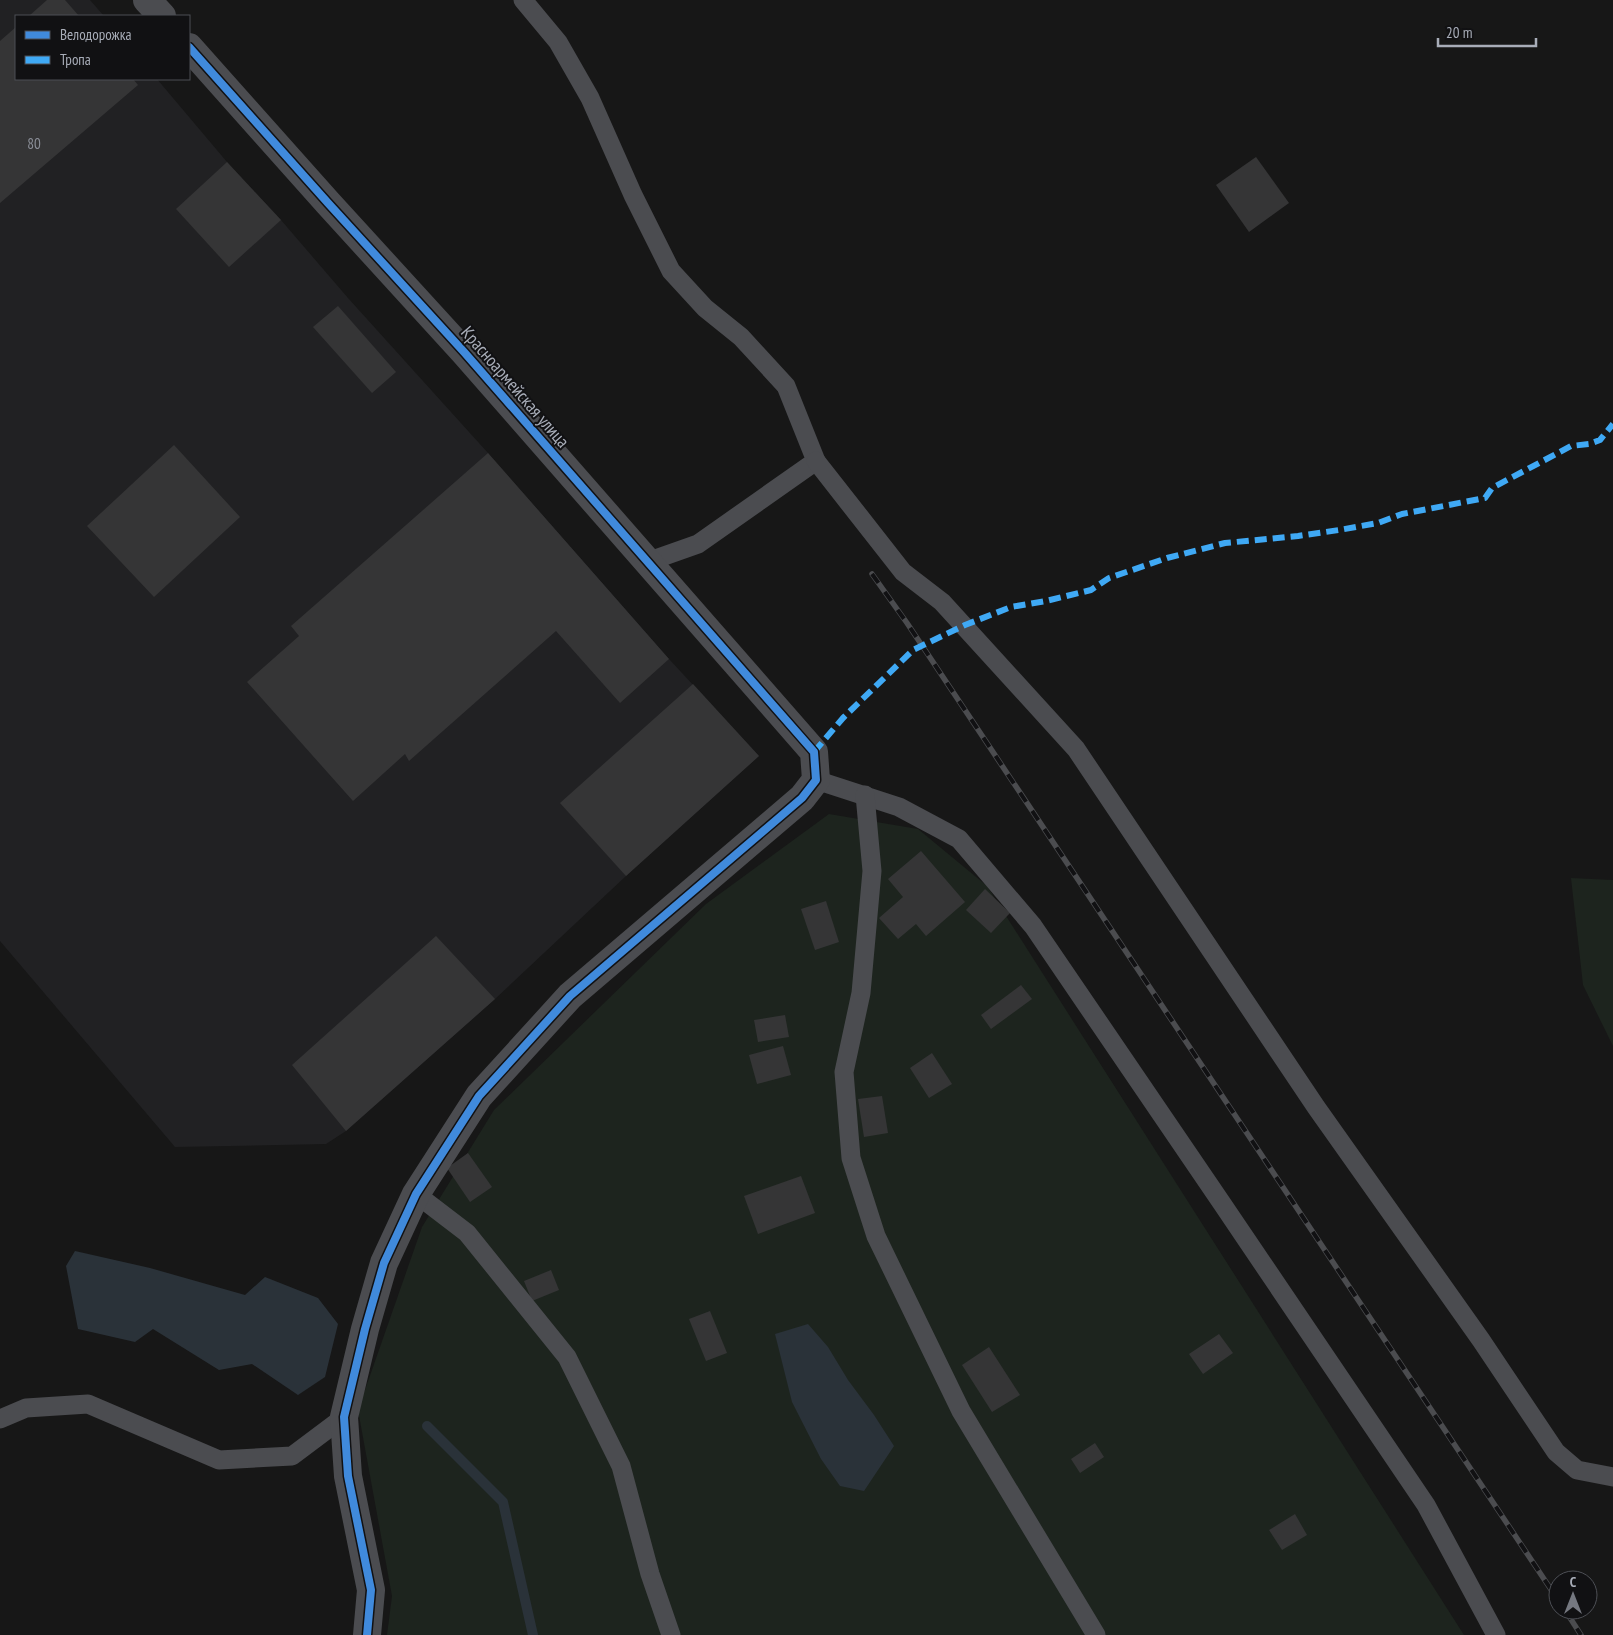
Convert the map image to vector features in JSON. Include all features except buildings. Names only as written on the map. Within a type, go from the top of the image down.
[{"type":"street","points":[[147,0],[161,15]]},
{"type":"street","name":"Красноармейская улица","points":[[190,48],[464,352],[814,752],[816,780]]},
{"type":"street","points":[[367,1635],[371,1590],[348,1476],[344,1418],[365,1329],[384,1263],[416,1194],[479,1096],[570,996],[802,798],[816,780]]},
{"type":"lane","points":[[523,0],[558,42],[590,98],[633,195],[671,271],[705,308],[741,337],[786,386],[816,461],[903,572],[948,608],[1076,749],[1316,1107],[1481,1340],[1556,1452],[1577,1470],[1613,1477]]},
{"type":"lane","points":[[648,562],[698,544],[816,461]]},
{"type":"lane","points":[[816,780],[899,806],[959,839],[1033,926],[1426,1505],[1496,1635]]},
{"type":"lane","points":[[865,795],[872,871],[861,993],[844,1072],[851,1158],[876,1236],[961,1412],[1096,1635]]},
{"type":"lane","points":[[416,1194],[467,1233],[567,1357],[621,1466],[650,1574],[671,1635]]},
{"type":"lane","points":[[0,1419],[26,1408],[88,1404],[219,1460],[292,1456],[344,1418]]},
{"type":"shaded area","points":[[0,0],[90,0],[103,15],[15,15],[15,80],[158,80],[227,162],[281,220],[669,659],[759,756],[626,876],[495,999],[346,1131],[326,1144],[175,1147],[0,941]]},
{"type":"shaded area","points":[[829,814],[918,829],[987,886],[1464,1635],[387,1635],[392,1596],[358,1410],[422,1227],[494,1110],[706,904]]},
{"type":"shaded area","points":[[1571,878],[1613,880],[1613,1046],[1583,985]]},
{"type":"shaded area","points":[[75,1251],[150,1268],[245,1295],[265,1277],[318,1298],[338,1324],[325,1377],[298,1395],[252,1364],[219,1370],[153,1329],[135,1342],[78,1329],[66,1266]]},
{"type":"shaded area","points":[[808,1324],[828,1347],[848,1380],[894,1446],[864,1491],[840,1486],[821,1459],[792,1402],[775,1334]]},
{"type":"waterway","points":[[427,1426],[503,1502],[533,1635]]},
{"type":"railway","points":[[872,574],[907,623],[1548,1585]]},
{"type":"railway","points":[[1571,1620],[1581,1635]]},
{"type":"marked path","points":[[814,752],[843,718],[913,650],[965,625],[1011,607],[1091,590],[1109,578],[1167,558],[1225,543],[1339,530],[1378,523],[1402,514],[1485,498],[1492,488],[1571,446],[1589,444],[1600,440],[1613,424]]},
{"type":"cycle path","points":[[190,48],[464,352],[814,752],[816,780],[802,798],[570,996],[479,1096],[416,1194],[384,1263],[365,1329],[344,1417],[348,1476],[371,1590],[367,1635]]}]
